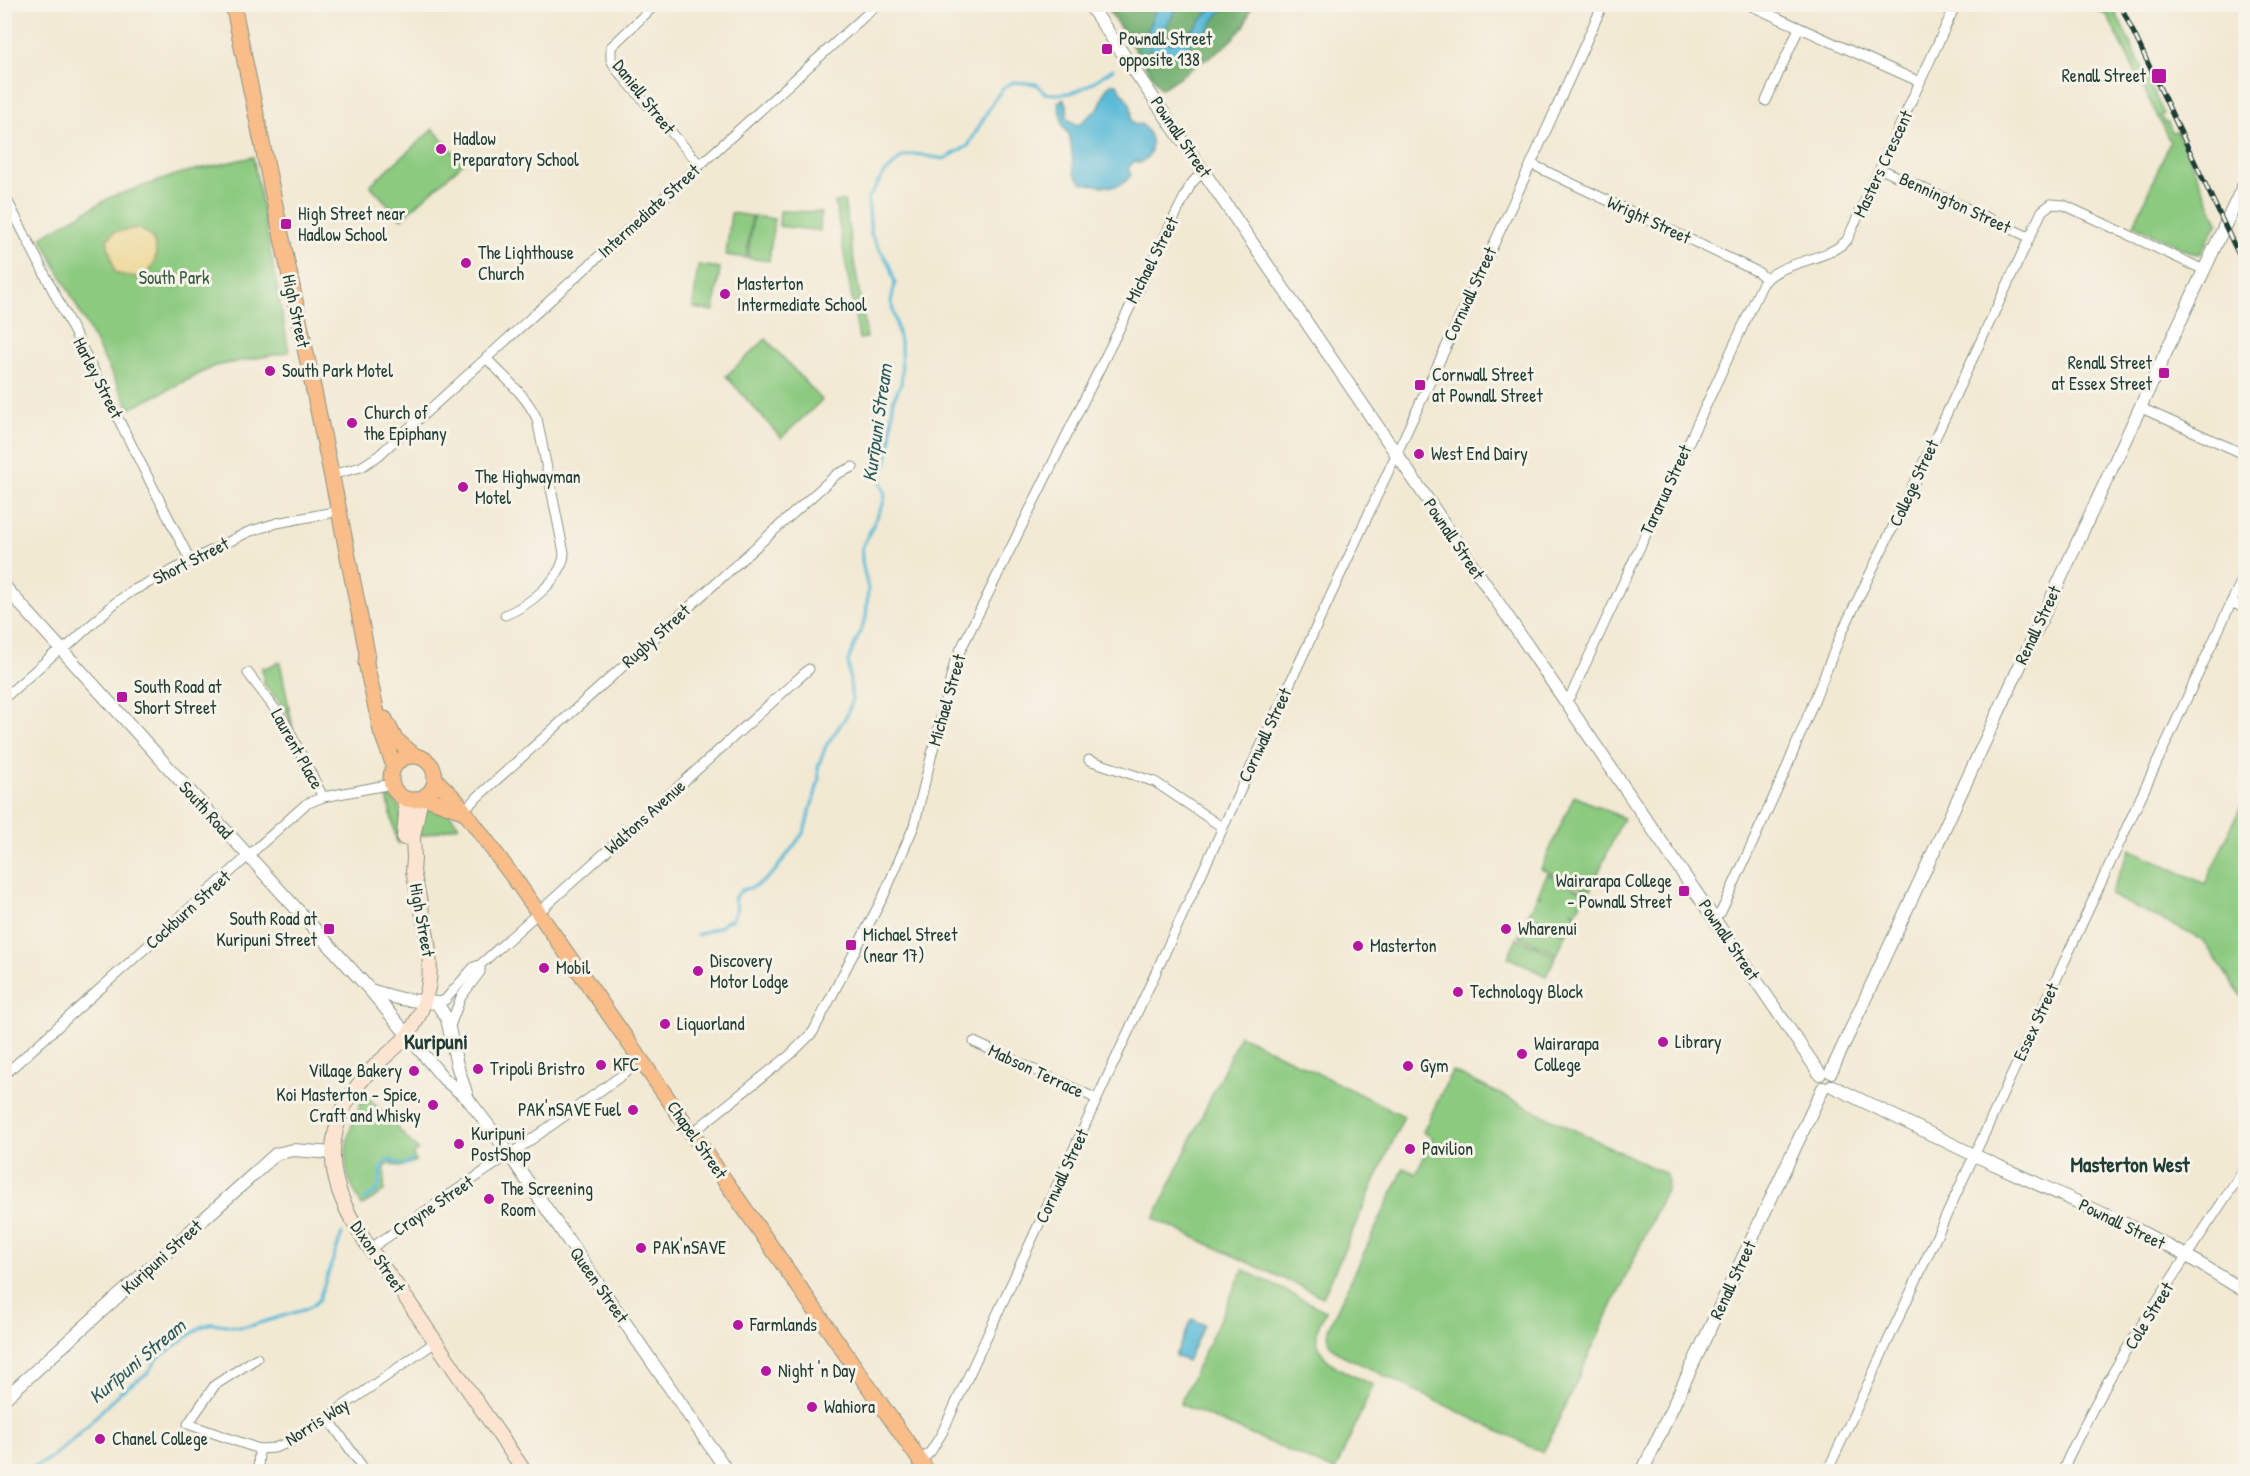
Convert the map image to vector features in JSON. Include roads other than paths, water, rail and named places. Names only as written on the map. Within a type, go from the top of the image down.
[{"type":"highway","name":"High Street","points":[[233,4],[339,511],[367,653],[366,663],[381,731],[394,766]]},
{"type":"highway","name":"High Street","points":[[367,653],[372,662],[383,714],[389,730],[395,739],[414,755]]},
{"type":"highway","points":[[424,797],[432,788],[435,779],[433,770],[428,762],[414,755],[405,757],[394,766],[391,778],[398,794],[404,798],[424,797],[462,811]]},
{"type":"highway","name":"Chapel Street","points":[[435,779],[456,800],[462,811],[498,856],[924,1466]]},
{"type":"main road","name":"High Street","points":[[406,1036],[431,1002],[428,986],[429,958],[413,871],[413,836],[424,797]]},
{"type":"main road","name":"High Street","points":[[404,798],[405,861],[413,871]]},
{"type":"main road","name":"Dixon Street","points":[[406,1036],[351,1093],[337,1125],[333,1152],[334,1171],[340,1197],[434,1342],[525,1472]]},
{"type":"street","name":"Daniell Street","points":[[656,4],[612,47],[611,60],[617,70],[700,165]]},
{"type":"street","name":"Intermediate Street","points":[[331,475],[370,463],[878,4]]},
{"type":"street","name":"Pownall Street","points":[[1089,4],[1714,918],[1825,1073]]},
{"type":"street","points":[[1747,4],[1920,82]]},
{"type":"street","name":"Masters Crescent","points":[[1766,279],[1774,273],[1840,248],[1852,231],[1956,4]]},
{"type":"street","name":"Cornwall Street","points":[[924,1466],[942,1433],[1531,164],[1599,6]]},
{"type":"street","points":[[1766,101],[1799,28]]},
{"type":"street","name":"Wright Street","points":[[1531,164],[1758,272],[1766,279]]},
{"type":"street","name":"Bennington Street","points":[[1881,169],[2029,237]]},
{"type":"street","name":"Michael Street","points":[[692,1133],[790,1055],[813,1032],[905,850],[914,826],[955,661],[1191,183],[1204,170]]},
{"type":"street","name":"Renall Street","points":[[1825,1073],[2246,180]]},
{"type":"street","name":"Harley Street","points":[[4,194],[190,562]]},
{"type":"street","name":"College Street","points":[[1714,918],[1721,912],[1785,772],[1842,632],[2042,211],[2046,206],[2057,203],[2074,209],[2204,270]]},
{"type":"street","name":"Tararua Street","points":[[1565,700],[1571,695],[1766,279]]},
{"type":"street","points":[[486,358],[524,398],[537,419],[564,553],[562,567],[557,575],[523,606],[505,615]]},
{"type":"street","points":[[2139,407],[2246,455]]},
{"type":"street","name":"Rugby Street","points":[[462,811],[837,474],[853,467]]},
{"type":"street","name":"Short Street","points":[[4,698],[123,597],[248,532],[339,511]]},
{"type":"street","name":"Essex Street","points":[[1827,1472],[2246,571]]},
{"type":"street","name":"South Road","points":[[4,586],[370,990],[406,1036]]},
{"type":"street","points":[[2231,602],[2246,609]]},
{"type":"street","name":"Waltons Avenue","points":[[431,1002],[445,1000],[474,966],[480,965],[809,669]]},
{"type":"street","name":"Laurent Place","points":[[248,673],[284,721],[323,797]]},
{"type":"street","points":[[1089,760],[1155,782],[1222,826]]},
{"type":"street","name":"Cockburn Street","points":[[4,1075],[306,804],[323,797],[392,784]]},
{"type":"street","name":"Waltons Avenue","points":[[449,1030],[457,1005],[480,972],[480,965]]},
{"type":"street","points":[[370,990],[401,999],[431,1002]]},
{"type":"street","name":"Queen Street","points":[[431,1002],[447,1019],[457,1065],[468,1100]]},
{"type":"street","name":"Queen Street","points":[[406,1036],[444,1079],[468,1100],[509,1155],[728,1472]]},
{"type":"street","name":"Mabson Terrace","points":[[974,1042],[1097,1099]]},
{"type":"street","name":"Crayne Street","points":[[371,1248],[509,1155],[642,1061]]},
{"type":"street","points":[[1825,1073],[1836,1079],[1828,1087]]},
{"type":"street","name":"Pownall Street","points":[[1828,1087],[2130,1226],[2187,1256],[2246,1292]]},
{"type":"street","name":"Renall Street","points":[[1642,1472],[1828,1087]]},
{"type":"street","name":"Kuripuni Street","points":[[4,1399],[276,1154],[293,1150],[333,1152]]},
{"type":"street","name":"Cole Street","points":[[2062,1472],[2094,1406],[2246,1166]]},
{"type":"street","name":"Norris Way","points":[[259,1449],[274,1448],[293,1441],[434,1342]]},
{"type":"street","points":[[257,1358],[215,1385],[188,1424],[259,1449],[258,1472]]},
{"type":"street","points":[[328,1418],[366,1472]]},
{"type":"water","points":[[1157,5],[1179,5],[1165,28],[1170,44],[1193,29],[1215,5],[1231,5],[1218,15],[1202,35],[1166,60],[1154,54],[1145,38]]},
{"type":"water","points":[[1111,84],[1117,84],[1130,103],[1131,120],[1135,125],[1141,124],[1147,131],[1151,139],[1151,152],[1140,163],[1135,161],[1128,168],[1131,175],[1121,184],[1109,186],[1082,183],[1074,173],[1070,136],[1063,127],[1058,102],[1063,99],[1067,104],[1067,119],[1078,125],[1099,108],[1106,89]]},
{"type":"water","points":[[1192,1319],[1204,1325],[1187,1361],[1175,1356]]},
{"type":"waterway","name":"Kurīpuni Stream","points":[[1141,50],[1149,45]]},
{"type":"waterway","name":"Kurīpuni Stream","points":[[697,935],[732,920],[737,907],[734,898],[742,890],[764,881],[775,871],[804,832],[819,780],[818,767],[826,746],[847,715],[852,701],[848,661],[866,618],[868,589],[862,562],[862,548],[884,502],[882,473],[891,438],[893,400],[901,384],[902,374],[901,346],[891,301],[895,283],[889,264],[871,233],[868,199],[883,175],[902,157],[915,154],[944,159],[968,146],[994,100],[1003,88],[1013,82],[1037,84],[1044,93],[1065,94],[1081,89],[1113,69]]},
{"type":"waterway","name":"Kurīpuni Stream","points":[[364,1200],[378,1190],[382,1166],[389,1160],[404,1165],[412,1160]]},
{"type":"waterway","name":"Kurīpuni Stream","points":[[25,1472],[52,1457],[80,1433],[119,1393],[148,1373],[158,1358],[201,1327],[212,1323],[239,1327],[250,1326],[314,1305],[319,1299],[342,1234]]},
{"type":"railway","points":[[2120,4],[2246,270]]},
{"type":"place","name":"Pownall Street opposite 138","points":[[1107,49]]},
{"type":"place","name":"Renall Street","points":[[2159,76]]},
{"type":"place","name":"Hadlow Preparatory School","points":[[441,149]]},
{"type":"place","name":"High Street near Hadlow School","points":[[286,224]]},
{"type":"place","name":"The Lighthouse Church","points":[[466,263]]},
{"type":"place","name":"Masterton Intermediate School","points":[[725,294]]},
{"type":"place","name":"South Park Motel","points":[[270,371]]},
{"type":"place","name":"Renall Street at Essex Street","points":[[2164,373]]},
{"type":"place","name":"Cornwall Street at Pownall Street","points":[[1420,385]]},
{"type":"place","name":"Church of the Epiphany","points":[[352,423]]},
{"type":"place","name":"West End Dairy","points":[[1419,454]]},
{"type":"place","name":"The Highwayman Motel","points":[[463,487]]},
{"type":"place","name":"South Road at Short Street","points":[[122,697]]},
{"type":"place","name":"Wairarapa College - Pownall Street","points":[[1684,891]]},
{"type":"place","name":"South Road at Kuripuni Street","points":[[329,929]]},
{"type":"place","name":"Wharenui","points":[[1506,929]]},
{"type":"place","name":"Michael Street (near 17)","points":[[851,945]]},
{"type":"place","name":"Masterton","points":[[1358,946]]},
{"type":"place","name":"Mobil","points":[[544,968]]},
{"type":"place","name":"Discovery Motor Lodge","points":[[698,971]]},
{"type":"place","name":"Technology Block","points":[[1458,992]]},
{"type":"place","name":"Liquorland","points":[[665,1024]]},
{"type":"place","name":"Library","points":[[1663,1042]]},
{"type":"place","name":"Wairarapa College","points":[[1522,1054]]},
{"type":"place","name":"KFC","points":[[601,1065]]},
{"type":"place","name":"Gym","points":[[1408,1066]]},
{"type":"place","name":"Tripoli Bristro","points":[[478,1069]]},
{"type":"place","name":"Village Bakery","points":[[414,1071]]},
{"type":"place","name":"Koi Masterton - Spice, Craft and Whisky","points":[[433,1105]]},
{"type":"place","name":"PAK'nSAVE Fuel","points":[[633,1110]]},
{"type":"place","name":"Kuripuni PostShop","points":[[459,1144]]},
{"type":"place","name":"Pavilion","points":[[1410,1149]]},
{"type":"place","name":"The Screening Room","points":[[489,1199]]},
{"type":"place","name":"PAK'nSAVE","points":[[641,1248]]},
{"type":"place","name":"Farmlands","points":[[738,1325]]},
{"type":"place","name":"Night 'n Day","points":[[766,1371]]},
{"type":"place","name":"Wahiora","points":[[812,1407]]},
{"type":"place","name":"Chanel College","points":[[100,1439]]},
{"type":"district","name":"Kuripuni","points":[[436,1042]]},
{"type":"district","name":"Masterton West","points":[[2130,1165]]},
{"type":"park label","name":"South Park","points":[[174,278]]}]
